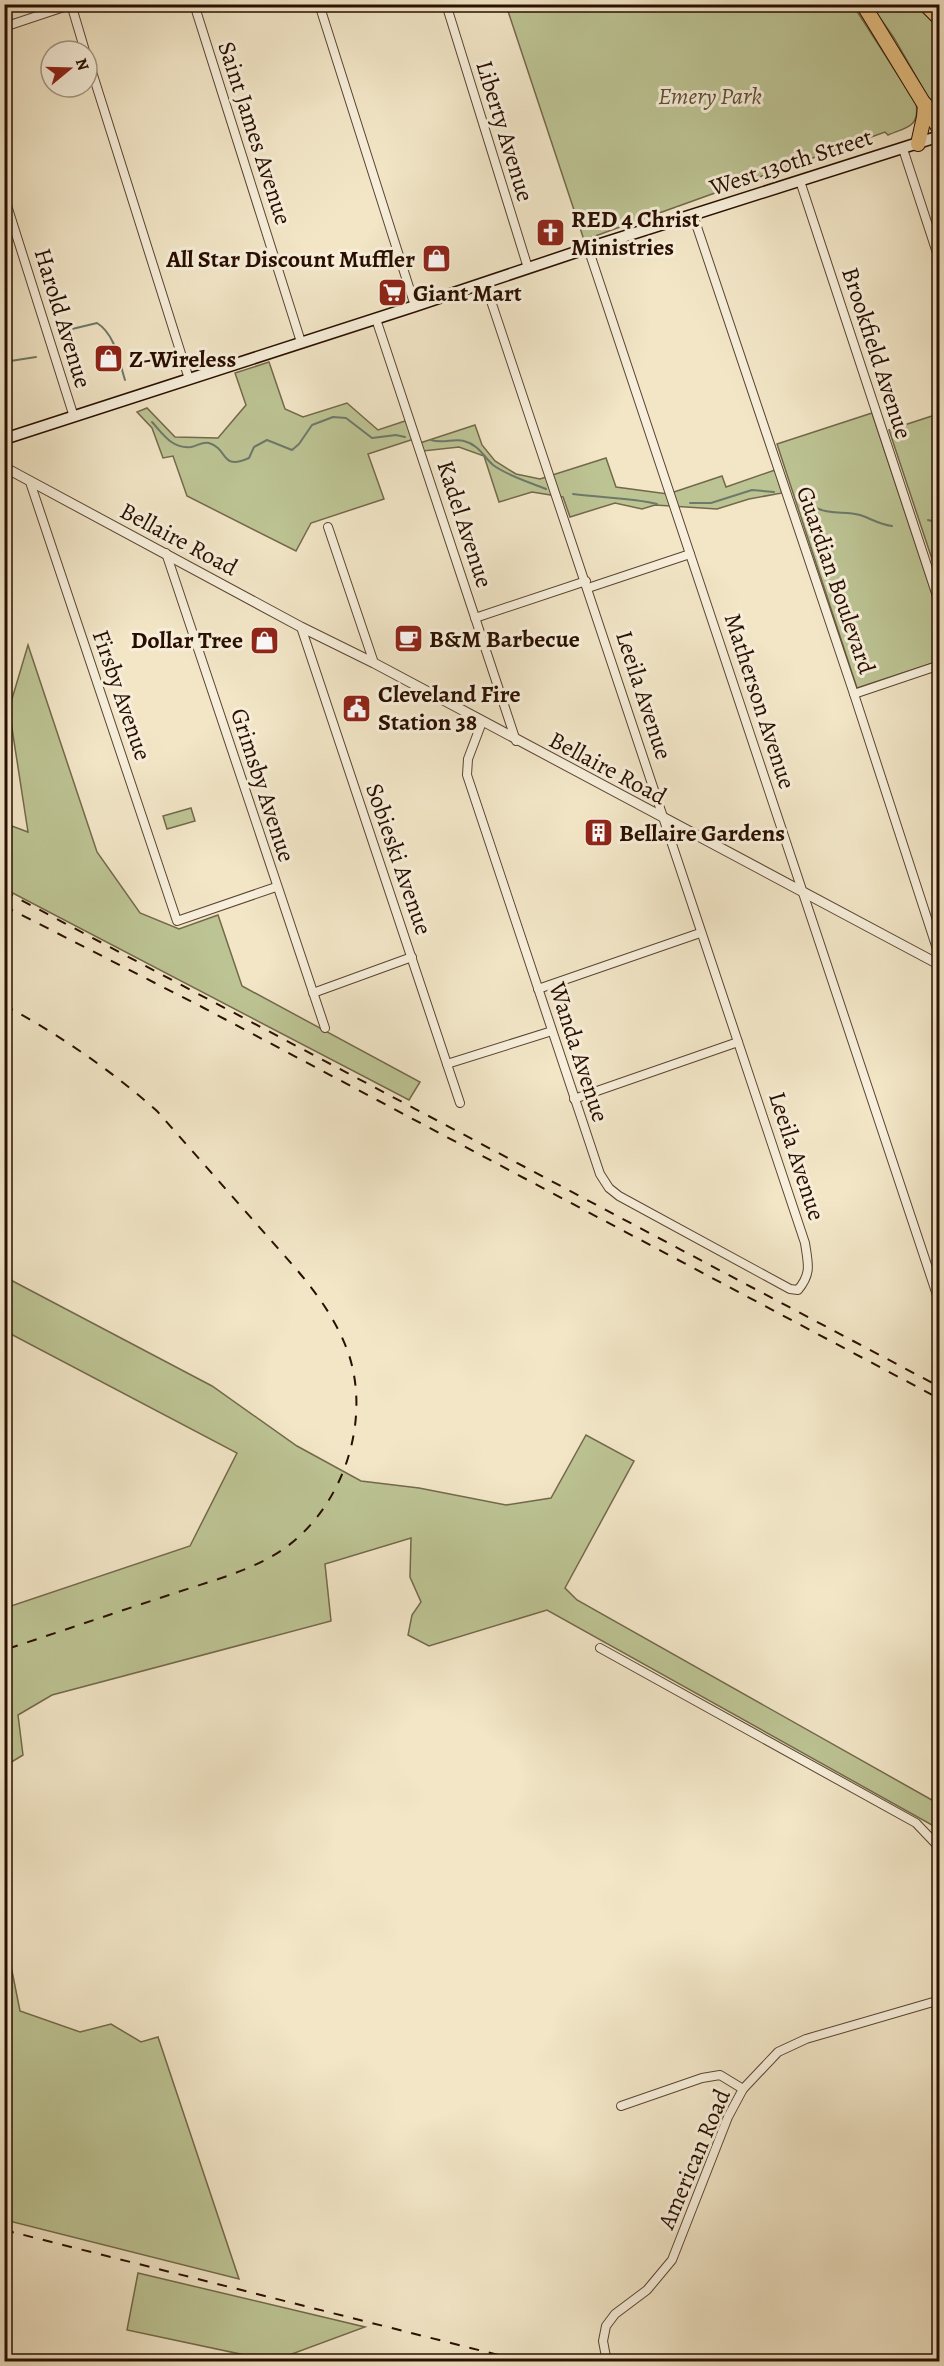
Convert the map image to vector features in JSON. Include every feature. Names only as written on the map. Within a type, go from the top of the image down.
[{"type":"highway","points":[[863,4],[939,130]]},
{"type":"highway","points":[[925,4],[939,19]]},
{"type":"highway","points":[[918,144],[925,104]]},
{"type":"main road","name":"West 130th Street","points":[[4,439],[939,136]]},
{"type":"street","name":"Saint James Avenue","points":[[194,4],[301,342]]},
{"type":"street","points":[[319,4],[415,306]]},
{"type":"street","name":"Liberty Avenue","points":[[446,4],[528,268]]},
{"type":"street","points":[[4,27],[72,5],[82,39]]},
{"type":"street","points":[[99,94],[189,378]]},
{"type":"street","points":[[903,149],[939,262]]},
{"type":"street","name":"Brookfield Avenue","points":[[800,181],[939,605]]},
{"type":"street","name":"Harold Avenue","points":[[4,196],[74,417]]},
{"type":"street","name":"Guardian Boulevard","points":[[693,215],[854,694],[939,958]]},
{"type":"street","name":"Matherson Avenue","points":[[588,248],[939,1304]]},
{"type":"street","name":"Leeila Avenue","points":[[485,283],[805,1243],[807,1279],[798,1290]]},
{"type":"street","name":"Kadel Avenue","points":[[376,319],[516,741]]},
{"type":"street","name":"Bellaire Road","points":[[4,467],[939,965]]},
{"type":"street","name":"Firsby Avenue","points":[[30,482],[177,921],[276,887]]},
{"type":"street","points":[[328,527],[374,663]]},
{"type":"street","name":"Grimsby Avenue","points":[[166,553],[325,1028]]},
{"type":"street","points":[[475,618],[690,554]]},
{"type":"street","name":"Sobieski Avenue","points":[[301,627],[460,1103]]},
{"type":"street","points":[[854,694],[939,665]]},
{"type":"street","name":"Wanda Avenue","points":[[482,722],[468,759],[467,776],[600,1174],[609,1188],[619,1196],[790,1289],[798,1290]]},
{"type":"street","points":[[538,989],[700,933]]},
{"type":"street","points":[[313,993],[412,957]]},
{"type":"street","points":[[447,1064],[552,1031]]},
{"type":"street","points":[[574,1099],[738,1042]]},
{"type":"street","points":[[600,1648],[916,1823],[936,1844],[939,1853]]},
{"type":"street","name":"American Road","points":[[607,2361],[603,2341],[606,2326],[615,2314],[647,2290],[672,2260],[729,2117],[743,2089],[778,2052],[806,2039],[939,2000]]},
{"type":"street","points":[[621,2106],[702,2078],[720,2075],[743,2089]]},
{"type":"green space","name":"Emery Park","points":[[506,5],[853,5],[916,103],[916,117],[911,125],[888,135],[885,132],[584,240]]},
{"type":"green space","points":[[871,5],[917,5],[939,26],[939,116],[894,38]]},
{"type":"green space","points":[[269,362],[285,409],[303,417],[347,403],[378,430],[408,420],[414,439],[368,454],[384,499],[311,523],[296,551],[187,496],[173,456],[163,458],[152,428],[137,412],[147,408],[175,437],[218,438],[246,405],[235,373]]},
{"type":"green space","points":[[872,413],[939,615],[939,661],[857,688],[777,444]]},
{"type":"green space","points":[[935,415],[940,429],[939,580],[889,430]]},
{"type":"green space","points":[[475,425],[482,445],[495,461],[516,474],[540,479],[606,458],[616,487],[668,494],[722,476],[726,487],[775,470],[782,493],[749,499],[717,509],[655,505],[642,509],[615,503],[570,517],[563,497],[532,492],[499,502],[484,456],[459,447],[423,451],[420,443]]},
{"type":"green space","points":[[28,645],[97,852],[140,913],[179,929],[218,915],[242,986],[420,1082],[409,1100],[5,889],[4,823],[28,832],[9,709]]},
{"type":"green space","points":[[191,808],[195,821],[167,829],[163,816]]},
{"type":"green space","points":[[5,1277],[212,1386],[297,1446],[361,1481],[419,1488],[506,1505],[551,1498],[586,1435],[634,1461],[565,1588],[577,1600],[939,1804],[939,1829],[547,1610],[429,1646],[408,1635],[412,1615],[421,1602],[410,1577],[411,1538],[325,1564],[331,1621],[52,1695],[18,1715],[23,1755],[5,1766],[5,1608],[190,1546],[237,1453],[5,1331]]},
{"type":"green space","points":[[5,1936],[20,2011],[80,2032],[111,2024],[141,2042],[158,2037],[239,2279],[5,2220]]},
{"type":"green space","points":[[138,2273],[365,2327],[273,2361],[127,2330]]},
{"type":"waterway","points":[[72,329],[97,323],[103,328],[116,348],[125,380]]},
{"type":"waterway","points":[[4,362],[36,357]]},
{"type":"waterway","points":[[152,422],[164,436],[178,446],[191,447],[209,443],[233,462],[249,458],[254,447],[267,440],[292,450],[312,425],[333,417],[346,418],[372,438],[396,435],[405,437]]},
{"type":"waterway","points":[[431,440],[460,440],[469,443],[499,469],[546,489]]},
{"type":"waterway","points":[[690,503],[711,503],[752,490],[774,492]]},
{"type":"waterway","points":[[573,494],[657,504]]},
{"type":"waterway","points":[[816,508],[860,515],[892,526]]},
{"type":"waterway","points":[[928,520],[940,523]]},
{"type":"railway","points":[[4,891],[940,1387]]},
{"type":"railway","points":[[4,906],[202,1007],[940,1399]]},
{"type":"railway","points":[[4,1005],[84,1054],[157,1111],[297,1270],[327,1310],[345,1343],[355,1384],[356,1413],[352,1443],[343,1471],[330,1498],[313,1522],[292,1543],[267,1559],[231,1575],[4,1650]]},
{"type":"railway","points":[[4,2230],[526,2362]]},
{"type":"place","name":"RED 4 Christ Ministries","points":[[550,233]]},
{"type":"place","name":"All Star Discount Muffler","points":[[436,259]]},
{"type":"place","name":"Giant Mart","points":[[392,293]]},
{"type":"place","name":"Z-Wireless","points":[[108,359]]},
{"type":"place","name":"B&M Barbecue","points":[[408,639]]},
{"type":"place","name":"Dollar Tree","points":[[264,640]]},
{"type":"place","name":"Cleveland Fire Station 38","points":[[357,708]]},
{"type":"place","name":"Bellaire Gardens","points":[[598,833]]}]
